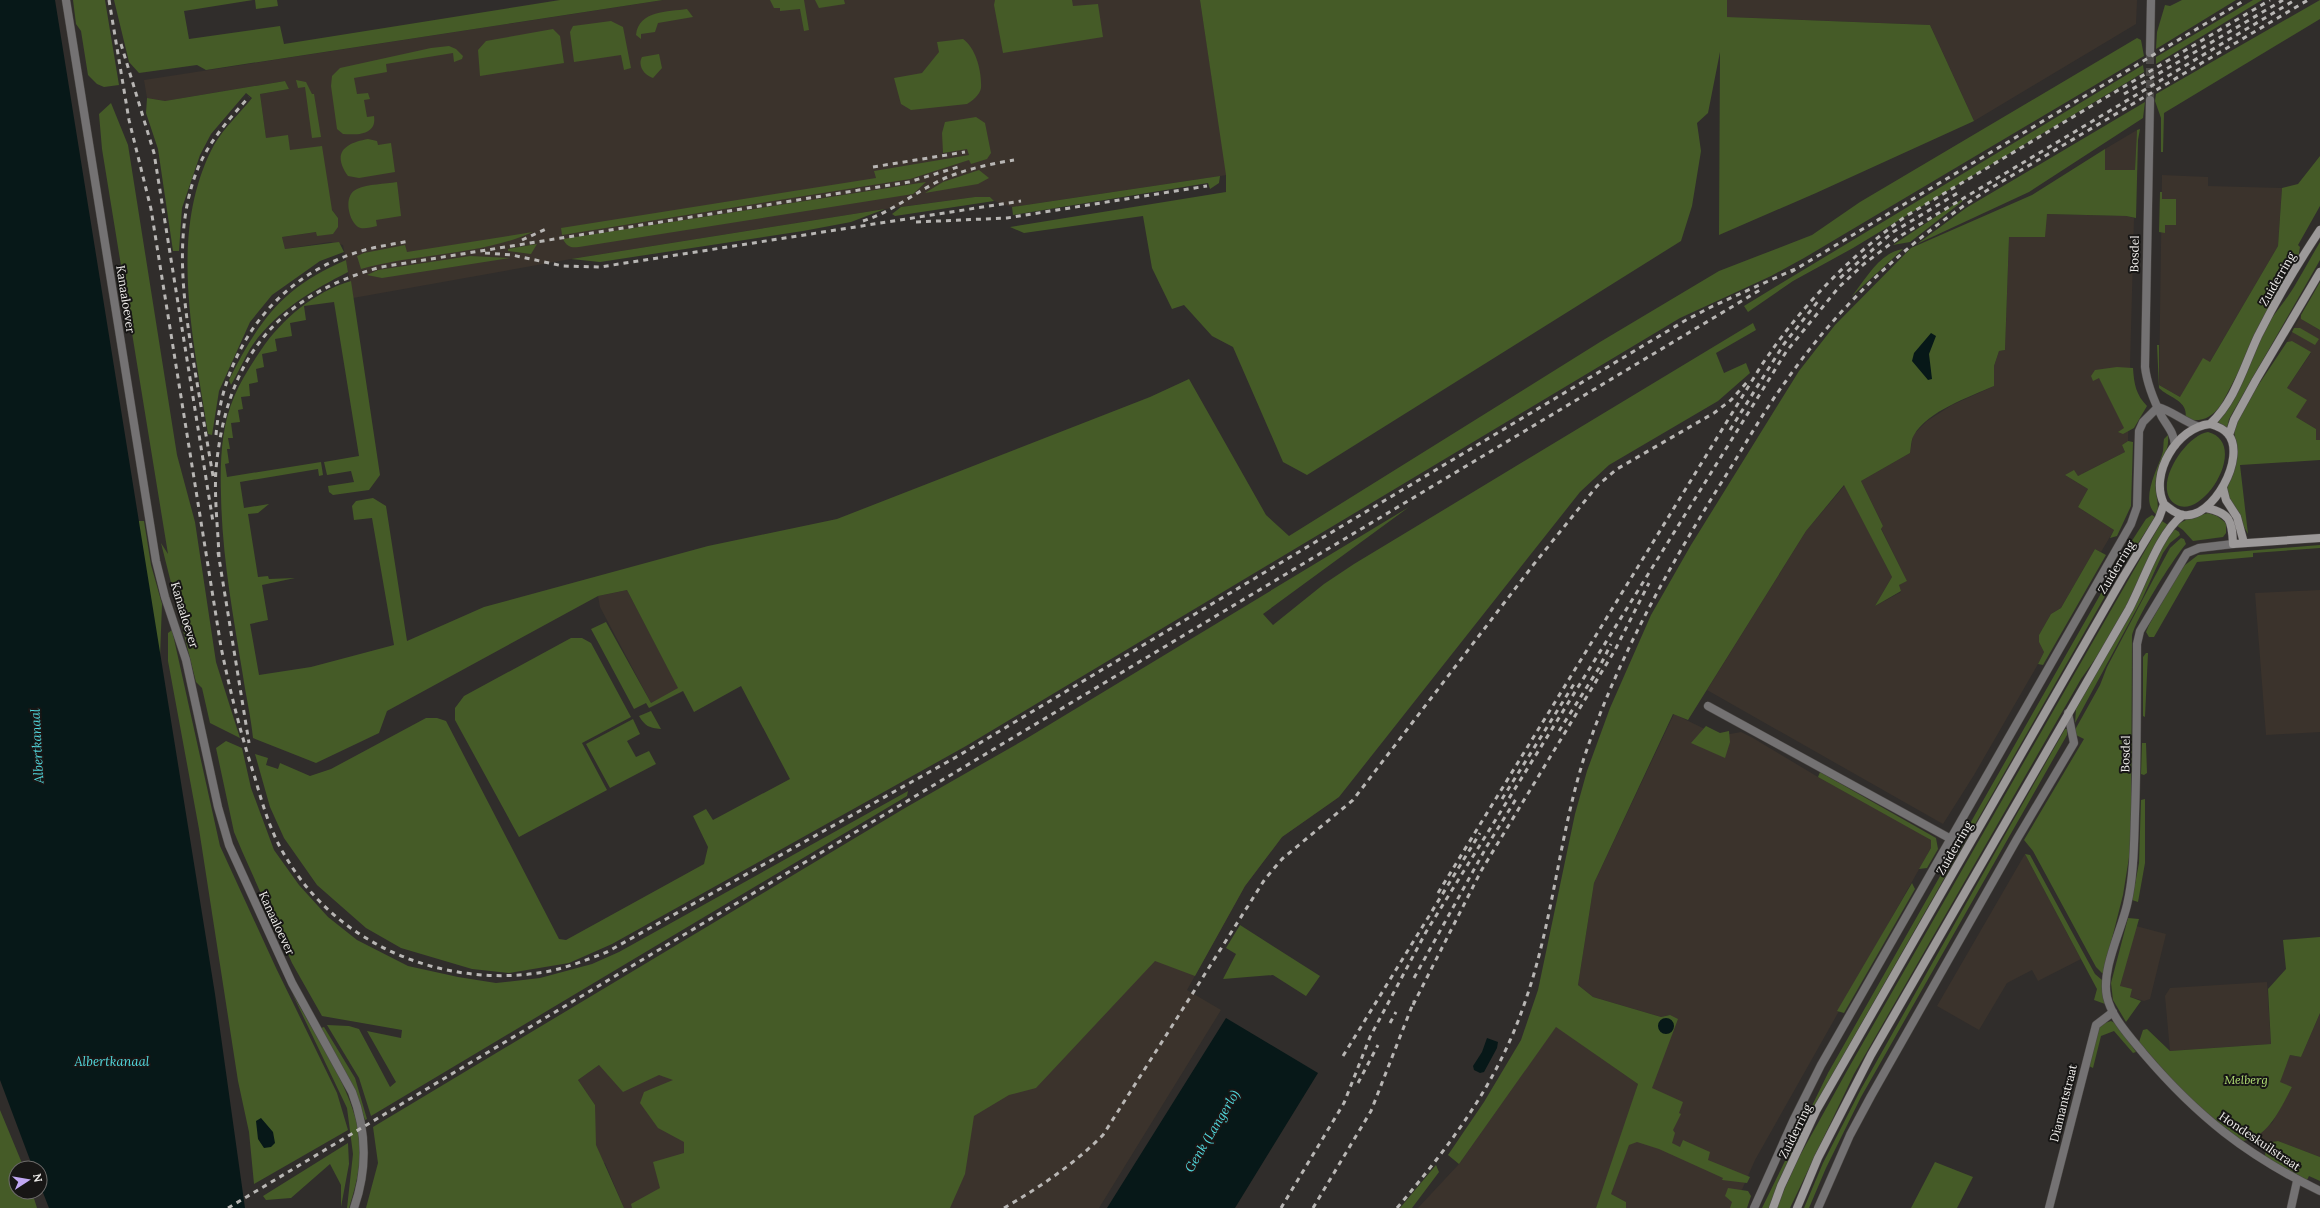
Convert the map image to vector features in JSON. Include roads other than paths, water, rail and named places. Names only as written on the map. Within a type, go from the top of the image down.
[{"type":"main road","name":"Zuiderring","points":[[2210,424],[2222,410],[2233,392],[2259,334],[2320,230]]},
{"type":"main road","points":[[2229,435],[2234,420],[2256,380],[2320,272]]},
{"type":"main road","points":[[2210,424],[2220,428],[2229,435],[2233,447],[2232,461],[2223,488],[2206,508],[2195,514],[2182,515],[2164,504],[2160,490],[2160,481],[2165,463],[2175,445],[2197,426],[2210,424]]},
{"type":"main road","points":[[2223,488],[2226,500],[2237,517],[2244,544]]},
{"type":"main road","name":"Zuiderring","points":[[1774,1208],[1781,1186],[1816,1111],[2122,579],[2159,518],[2164,504]]},
{"type":"main road","points":[[2206,508],[2224,513],[2230,521],[2232,544]]},
{"type":"main road","points":[[1797,1208],[1818,1158],[1871,1055],[2129,609],[2158,549],[2173,525],[2182,515]]},
{"type":"main road","name":"Bosdel","points":[[2232,544],[2320,538]]},
{"type":"street","name":"Kanaaloever","points":[[66,0],[156,561],[165,597],[186,660],[218,807],[229,845],[292,983],[348,1086],[359,1110],[364,1140],[365,1164],[354,1208]]},
{"type":"street","points":[[2150,53],[2151,0]]},
{"type":"street","name":"Bosdel","points":[[2150,100],[2145,366],[2146,381],[2171,430],[2175,445]]},
{"type":"street","points":[[2158,407],[2167,410],[2182,421],[2197,426]]},
{"type":"street","name":"Zuiderring","points":[[1754,1208],[1794,1119],[1821,1065],[2131,524],[2137,507],[2138,431],[2143,422],[2158,407]]},
{"type":"street","name":"Bosdel","points":[[2113,1012],[2107,997],[2106,980],[2127,906],[2133,862],[2136,782],[2137,644],[2140,631],[2187,553],[2199,548],[2232,544]]},
{"type":"street","name":"Zuiderring","points":[[1708,706],[1951,839]]},
{"type":"street","points":[[1818,1208],[1850,1136],[1871,1096],[2017,839],[2074,743],[2068,713]]},
{"type":"street","name":"Hondeskuilstraat","points":[[2113,1012],[2138,1046],[2191,1106],[2224,1133],[2297,1181],[2320,1191]]},
{"type":"street","name":"Diamantstraat","points":[[2049,1208],[2096,1025],[2113,1012]]},
{"type":"street","points":[[2291,1208],[2297,1181]]},
{"type":"water","name":"Albertkanaal","points":[[0,0],[55,0],[215,994],[245,1208],[49,1208],[46,1200],[48,1200],[48,1160],[30,1160],[0,1080]]},
{"type":"water","points":[[1931,333],[1936,336],[1929,354],[1932,379],[1928,380],[1912,361],[1914,353]]},
{"type":"water","name":"Genk (Langerlo)","points":[[1226,1018],[1318,1073],[1235,1208],[1107,1208]]},
{"type":"water","points":[[1666,1018],[1673,1023],[1674,1026],[1669,1033],[1666,1034],[1659,1029],[1658,1026],[1663,1019]]},
{"type":"water","points":[[1487,1038],[1498,1042],[1497,1048],[1484,1072],[1480,1073],[1474,1070],[1473,1066],[1482,1052]]},
{"type":"water","points":[[261,1118],[273,1132],[275,1143],[271,1147],[264,1148],[258,1139],[256,1121]]},
{"type":"tunnel","points":[[2150,53],[2150,100]]},
{"type":"railway","points":[[109,0],[129,120],[151,209],[221,647],[240,729],[268,820],[276,840],[287,859],[308,889],[334,915],[364,937],[396,954],[430,966],[465,973],[502,976],[547,972],[607,952],[958,756],[1686,320],[1713,306],[1795,269]]},
{"type":"railway","points":[[1791,272],[2245,0]]},
{"type":"railway","points":[[1438,893],[1761,366],[1809,303],[1845,266],[1906,216],[2270,0]]},
{"type":"railway","points":[[2124,94],[2283,0]]},
{"type":"railway","points":[[1281,1208],[1344,1103],[1370,1037],[1426,932],[1786,352],[1839,287],[1864,264],[1902,235],[2295,0]]},
{"type":"railway","points":[[1397,1208],[1437,1159],[1472,1110],[1488,1084],[1515,1029],[1526,999],[1543,940],[1575,788],[1597,722],[1626,653],[1643,619],[1698,520],[1768,407],[1807,353],[1829,326],[1877,276],[1902,253],[1957,210],[1986,191],[2308,0]]},
{"type":"railway","points":[[121,44],[154,153],[213,522]]},
{"type":"railway","points":[[213,476],[184,295],[183,243],[185,217],[190,192],[198,168],[208,148],[220,130],[249,97]]},
{"type":"railway","points":[[873,167],[965,152]]},
{"type":"railway","points":[[863,221],[894,207],[933,184],[952,175],[978,167],[1014,160]]},
{"type":"railway","points":[[219,557],[216,469],[222,431],[231,396],[245,365],[262,338],[285,315],[312,296],[344,280],[381,267],[909,182],[958,167]]},
{"type":"railway","points":[[916,222],[1007,218],[1207,186]]},
{"type":"railway","points":[[1840,278],[1893,232],[1961,191]]},
{"type":"railway","points":[[485,253],[512,255],[563,266],[600,267],[1021,201]]},
{"type":"railway","points":[[522,240],[546,229]]},
{"type":"railway","points":[[216,435],[221,404],[229,376],[241,348],[257,324],[276,301],[298,282],[323,266],[352,254],[409,241]]},
{"type":"railway","points":[[228,1208],[1760,290]]},
{"type":"railway","points":[[1730,430],[1784,344],[1819,300]]},
{"type":"railway","points":[[1004,1208],[1056,1175],[1092,1146],[1103,1135],[1265,879],[1282,859],[1353,800],[1534,564],[1597,486],[1617,469],[1714,413],[1731,400],[1748,381]]},
{"type":"railway","points":[[218,552],[249,743]]},
{"type":"railway","points":[[1413,1005],[1481,871],[1615,650],[1649,583]]},
{"type":"railway","points":[[1559,731],[1599,668],[1611,644]]},
{"type":"railway","points":[[1502,799],[1574,684]]},
{"type":"railway","points":[[1414,978],[1487,846],[1516,799]]},
{"type":"railway","points":[[1343,1056],[1480,833]]},
{"type":"railway","points":[[1313,1208],[1371,1111],[1414,1001]]},
{"type":"railway","points":[[1390,1023],[1396,1012]]},
{"type":"railway","points":[[1358,1083],[1378,1045]]},
{"type":"park label","name":"Melberg","points":[[2246,1079]]}]
